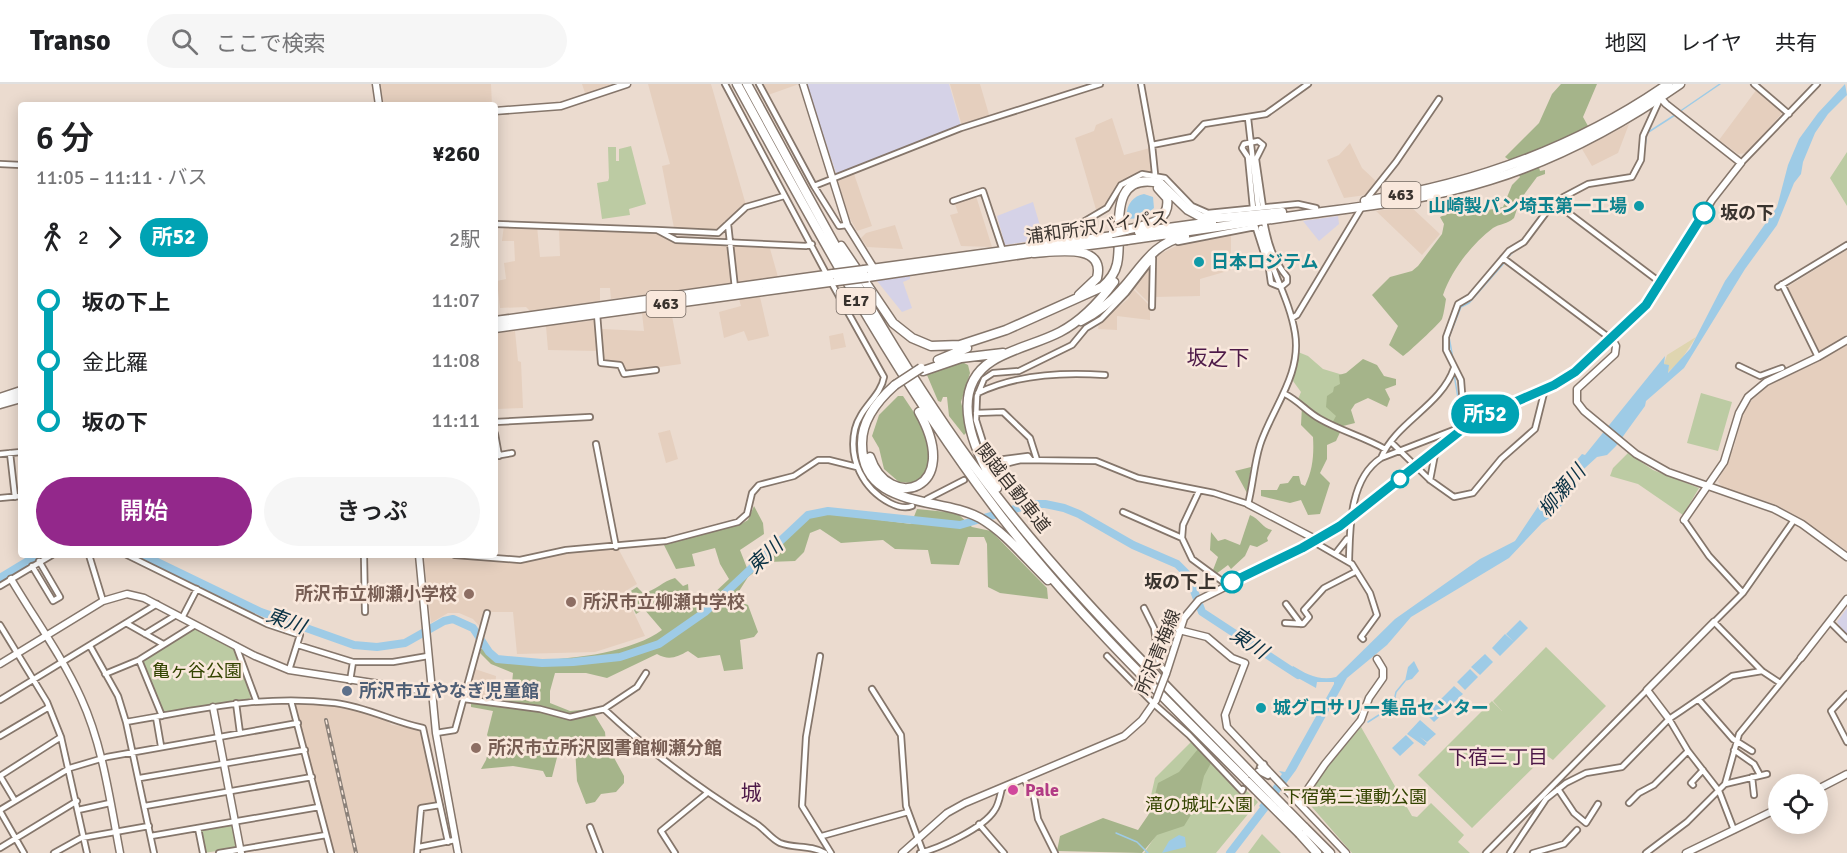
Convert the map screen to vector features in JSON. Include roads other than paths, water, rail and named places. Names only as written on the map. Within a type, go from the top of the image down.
[{"type":"highway","name":"関越自動車道","points":[[737,84],[870,324],[937,430],[1013,520],[1088,617],[1255,774]]},
{"type":"highway","name":"関越自動車道","points":[[747,84],[894,346],[1000,504]]},
{"type":"highway","name":"浦和所沢バイパス","points":[[1658,95],[1668,84]]},
{"type":"highway","name":"浦和所沢バイパス","points":[[876,272],[1003,251],[1282,212],[1440,194],[1527,167],[1605,131],[1658,95],[1680,84]]},
{"type":"highway","points":[[1088,617],[996,529],[973,514],[900,496],[885,489],[870,472],[863,453],[864,427],[874,408],[922,369],[1097,291],[1113,275],[1118,259],[1119,206],[1126,193],[1137,184],[1151,181],[1160,183],[1188,210],[1207,218],[1282,212]]},
{"type":"highway","points":[[1059,332],[1089,310],[1118,274],[1123,258],[1123,211],[1129,197],[1147,186],[1163,191],[1168,202],[1163,217],[1126,235]]},
{"type":"highway","points":[[804,188],[879,304],[906,334],[925,344],[945,347],[967,344],[1006,330]]},
{"type":"highway","name":"浦和所沢バイパス","points":[[1126,235],[1257,224],[1364,204]]},
{"type":"highway","points":[[1013,520],[1000,504],[976,448],[970,427],[968,402],[972,385],[983,367],[996,358],[1059,332],[1106,305],[1149,254],[1163,243],[1257,224]]},
{"type":"highway","name":"浦和所沢バイパス","points":[[498,328],[866,273],[1034,253],[1113,237]]},
{"type":"highway","points":[[1034,253],[1084,252],[1097,262],[1099,270],[1095,282],[1066,304]]},
{"type":"highway","name":"浦和所沢バイパス","points":[[498,321],[735,288],[832,278]]},
{"type":"highway","points":[[870,324],[933,441],[935,459],[930,473],[921,484],[911,487],[896,486],[882,478],[872,462],[868,447],[874,419],[897,387]]},
{"type":"highway","points":[[922,369],[961,358],[1021,349]]},
{"type":"highway","points":[[0,398],[18,392]]},
{"type":"highway","points":[[0,404],[18,399]]},
{"type":"highway","name":"関越自動車道","points":[[1013,520],[1060,575],[1145,666],[1255,774],[1302,830],[1317,853]]},
{"type":"highway","name":"関越自動車道","points":[[1302,830],[1330,853]]},
{"type":"street","points":[[376,84],[379,102]]},
{"type":"street","points":[[498,111],[561,106],[627,84]]},
{"type":"street","points":[[725,84],[884,376],[882,384],[864,408],[856,424],[854,445],[857,467],[867,484],[879,496],[900,507],[912,506]]},
{"type":"street","points":[[759,84],[814,186],[839,226],[847,225]]},
{"type":"street","points":[[803,84],[847,225],[876,272]]},
{"type":"street","points":[[814,186],[961,128],[1100,84]]},
{"type":"street","points":[[1141,84],[1155,174]]},
{"type":"street","points":[[1152,145],[1192,136],[1204,124],[1272,112],[1308,84]]},
{"type":"street","points":[[1754,84],[1789,114]]},
{"type":"street","points":[[1477,418],[1463,406],[1461,380],[1446,350],[1446,337],[1458,304],[1470,297],[1503,258],[1530,235],[1554,202],[1588,184],[1630,180],[1641,160],[1643,136],[1658,95],[1741,163],[1817,84]]},
{"type":"street","points":[[1292,318],[1297,315],[1364,204],[1396,162],[1438,99]]},
{"type":"street","points":[[1248,118],[1258,207]]},
{"type":"street","points":[[1252,141],[1263,145],[1256,159],[1258,207],[1248,160],[1242,148],[1244,144],[1252,141]]},
{"type":"street","name":"所沢青梅線","points":[[902,853],[955,808],[1124,736],[1142,720],[1155,702],[1179,630],[1191,608],[1204,597],[1316,541],[1352,518],[1477,418],[1545,389],[1572,374],[1646,305],[1712,200],[1741,163]]},
{"type":"street","points":[[0,164],[18,165]]},
{"type":"street","points":[[1044,246],[1107,208],[1114,193],[1125,182],[1142,174],[1155,174],[1165,178],[1188,202],[1202,212],[1215,214],[1258,207],[1298,204],[1316,208]]},
{"type":"street","points":[[953,201],[983,191],[1003,251]]},
{"type":"street","points":[[498,224],[718,233],[746,207],[784,196]]},
{"type":"street","points":[[1554,202],[1661,283]]},
{"type":"street","points":[[728,224],[735,288]]},
{"type":"street","points":[[1034,460],[1028,456],[1022,456],[989,461],[978,430],[976,413],[978,393],[984,380],[993,373],[1019,371],[1072,345],[1086,328],[1120,299],[1160,250],[1178,242],[1257,224]]},
{"type":"street","points":[[1257,224],[1278,268],[1287,277],[1287,282],[1281,286]]},
{"type":"street","points":[[1257,224],[1271,283],[1281,286]]},
{"type":"street","points":[[657,230],[676,240],[806,246],[812,244]]},
{"type":"street","points":[[1818,357],[1780,285],[1847,245]]},
{"type":"street","points":[[1152,307],[1153,258]]},
{"type":"street","points":[[1503,258],[1612,339],[1616,346],[1615,354],[1577,389],[1577,402],[1584,411],[1626,447],[1668,472],[1774,510],[1794,520],[1847,557]]},
{"type":"street","points":[[1248,504],[1260,444],[1286,394],[1296,345],[1292,318],[1281,286]]},
{"type":"street","points":[[597,314],[601,363],[620,365],[624,374],[656,370]]},
{"type":"street","points":[[1743,593],[1709,556],[1684,520],[1724,462],[1739,413],[1748,397],[1766,382],[1847,340]]},
{"type":"street","points":[[1739,366],[1760,376],[1782,368]]},
{"type":"street","points":[[1381,458],[1391,442],[1432,401],[1450,378],[1454,368]]},
{"type":"street","points":[[978,393],[1023,378],[1078,373],[1106,375]]},
{"type":"street","points":[[1391,442],[1430,480],[1454,497],[1473,493],[1501,459],[1535,429],[1545,389]]},
{"type":"street","points":[[1286,394],[1298,400],[1321,420],[1361,435],[1385,449]]},
{"type":"street","points":[[976,413],[1003,412],[1030,438],[1034,460]]},
{"type":"street","points":[[498,422],[590,417]]},
{"type":"street","points":[[1336,553],[1352,532],[1352,508],[1365,472],[1381,458],[1469,424]]},
{"type":"street","points":[[596,444],[616,547]]},
{"type":"street","points":[[1430,480],[1436,450]]},
{"type":"street","points":[[0,454],[18,452]]},
{"type":"street","points":[[0,498],[18,497],[10,453]]},
{"type":"street","points":[[498,456],[512,453]]},
{"type":"street","points":[[494,558],[520,560],[566,550],[666,542],[738,522],[747,514],[755,489],[765,483],[794,476],[818,460],[829,460],[857,467]]},
{"type":"street","points":[[988,468],[1007,462],[1034,460],[1096,461],[1138,478],[1248,504],[1349,561]]},
{"type":"street","points":[[927,499],[964,480]]},
{"type":"street","points":[[1199,491],[1183,525],[1182,538],[1192,559],[1226,584]]},
{"type":"street","points":[[1123,512],[1182,538]]},
{"type":"street","points":[[1486,853],[1544,797],[1743,593],[1794,520]]},
{"type":"street","points":[[1348,538],[1349,561],[1368,589],[1377,613],[1361,637],[1363,639]]},
{"type":"street","points":[[0,586],[46,558]]},
{"type":"street","points":[[90,558],[103,601]]},
{"type":"street","points":[[133,558],[267,624],[300,635],[289,670]]},
{"type":"street","points":[[364,558],[365,612]]},
{"type":"street","points":[[419,558],[431,692],[452,841]]},
{"type":"street","points":[[32,566],[53,601],[60,597],[39,561]]},
{"type":"street","points":[[1285,623],[1301,624],[1309,617],[1304,610],[1313,598],[1340,578],[1355,572]]},
{"type":"street","points":[[10,579],[62,662],[80,697],[102,759],[120,853]]},
{"type":"street","points":[[145,634],[179,617],[197,589]]},
{"type":"street","points":[[0,664],[103,601],[127,594],[157,604],[236,646],[289,670],[431,692]]},
{"type":"street","points":[[1646,853],[1688,822],[1725,784],[1736,741],[1744,727],[1847,599]]},
{"type":"street","points":[[0,700],[157,604]]},
{"type":"street","points":[[1286,604],[1301,624]]},
{"type":"street","points":[[1144,608],[1154,628],[1159,664],[1166,673]]},
{"type":"street","points":[[436,733],[455,730],[477,645],[488,613]]},
{"type":"street","points":[[1714,622],[1762,671],[1780,683]]},
{"type":"street","points":[[1830,622],[1847,639]]},
{"type":"street","points":[[126,623],[163,644]]},
{"type":"street","points":[[0,625],[49,707],[61,737],[70,768],[87,853]]},
{"type":"street","points":[[105,674],[139,660],[195,625]]},
{"type":"street","points":[[1179,630],[1207,637],[1232,658],[1245,663],[1225,721],[1255,774]]},
{"type":"street","points":[[298,645],[353,662],[393,662],[428,656]]},
{"type":"street","points":[[90,646],[118,696],[134,751],[154,853]]},
{"type":"street","points":[[236,646],[256,700]]},
{"type":"street","points":[[820,656],[806,737],[802,806],[831,853]]},
{"type":"street","points":[[1107,656],[1189,735],[1242,791],[1255,774]]},
{"type":"street","points":[[1299,802],[1325,764],[1360,722],[1369,698],[1383,678],[1383,669],[1377,659]]},
{"type":"street","points":[[139,660],[159,716],[161,746]]},
{"type":"street","points":[[350,681],[353,662]]},
{"type":"street","points":[[1510,853],[1544,797],[1586,773],[1622,767],[1669,719],[1732,676],[1762,671]]},
{"type":"street","points":[[464,699],[540,709],[570,717],[604,709],[637,687],[646,673]]},
{"type":"street","points":[[872,689],[901,735],[908,812],[921,853],[945,844],[979,824],[993,812],[1002,788]]},
{"type":"street","points":[[1647,690],[1669,719],[1688,751],[1719,791],[1734,830]]},
{"type":"street","points":[[1847,694],[1832,711],[1847,742]]},
{"type":"street","points":[[126,722],[256,700],[291,700],[352,706],[383,715],[394,722],[423,728],[440,805],[458,853]]},
{"type":"street","points":[[291,700],[331,853]]},
{"type":"street","points":[[1699,700],[1736,741],[1752,751]]},
{"type":"street","points":[[236,703],[240,733]]},
{"type":"street","points":[[0,736],[49,707]]},
{"type":"street","points":[[213,707],[241,851]]},
{"type":"street","points":[[604,709],[627,732],[706,794],[757,824],[778,842],[805,845],[825,853]]},
{"type":"street","points":[[24,853],[0,811],[70,768],[134,751],[298,723]]},
{"type":"street","points":[[15,801],[0,776],[61,737]]},
{"type":"street","points":[[140,778],[305,750]]},
{"type":"street","points":[[1734,750],[1754,764],[1760,775]]},
{"type":"street","points":[[1629,803],[1639,793],[1654,785],[1688,751]]},
{"type":"street","points":[[1692,785],[1690,783],[1703,770]]},
{"type":"street","points":[[1255,774],[1272,775],[1346,853]]},
{"type":"street","points":[[1725,784],[1767,774]]},
{"type":"street","points":[[1828,784],[1847,774]]},
{"type":"street","points":[[145,806],[312,777]]},
{"type":"street","points":[[1752,777],[1755,795]]},
{"type":"street","points":[[1024,779],[1034,797],[1038,819],[1055,853]]},
{"type":"street","points":[[1558,789],[1574,813],[1586,823],[1598,804]]},
{"type":"street","points":[[675,853],[661,831],[706,794]]},
{"type":"street","points":[[3,853],[0,848],[77,801]]},
{"type":"street","points":[[78,810],[110,803]]},
{"type":"street","points":[[417,853],[421,808],[440,805]]},
{"type":"street","points":[[151,836],[320,807]]},
{"type":"street","points":[[822,836],[908,812]]},
{"type":"street","points":[[1686,853],[1768,813]]},
{"type":"street","points":[[979,824],[1004,853]]},
{"type":"street","points":[[54,853],[84,837],[149,826]]},
{"type":"street","points":[[590,827],[600,853]]},
{"type":"street","points":[[198,828],[203,853]]},
{"type":"street","points":[[1533,853],[1564,844],[1577,830]]},
{"type":"street","points":[[219,853],[326,835]]},
{"type":"street","points":[[419,847],[452,841]]},
{"type":"water","points":[[1845,84],[1847,95],[1828,114],[1815,133],[1803,162],[1801,174],[1794,183],[1777,225],[1745,269],[1684,368],[1646,401],[1645,406],[1607,455],[1597,457],[1574,478],[1569,496],[1555,514],[1542,523],[1509,558],[1411,617],[1387,645],[1347,678],[1296,770],[1265,812],[1259,806],[1282,774],[1279,771],[1285,772],[1334,684],[1334,682],[1317,682],[1316,688],[1289,673],[1293,666],[1318,677],[1336,677],[1395,619],[1480,559],[1515,541],[1543,499],[1582,454],[1585,455],[1665,356],[1664,364],[1669,365],[1668,373],[1690,349],[1725,281],[1777,207],[1788,165],[1799,139],[1818,113]]},
{"type":"water","points":[[1144,194],[1153,197],[1154,208],[1141,218],[1127,219],[1130,203],[1136,197]]},
{"type":"water","points":[[1520,620],[1528,628],[1514,642],[1506,634]]},
{"type":"water","points":[[1505,634],[1514,642],[1500,656],[1492,648]]},
{"type":"water","points":[[1485,654],[1493,662],[1480,675],[1471,667]]},
{"type":"water","points":[[1414,661],[1419,671],[1412,679],[1405,681],[1408,667]]},
{"type":"water","points":[[1470,669],[1478,677],[1465,690],[1457,682]]},
{"type":"water","points":[[1454,686],[1463,694],[1449,707],[1441,699]]},
{"type":"water","points":[[1440,700],[1448,709],[1434,722],[1426,714]]},
{"type":"water","points":[[1420,720],[1436,734],[1427,742],[1420,737],[1427,743],[1424,746],[1407,734]]},
{"type":"water","points":[[1406,735],[1414,743],[1400,756],[1392,748]]},
{"type":"water","points":[[1179,835],[1185,837],[1186,847],[1162,853],[1169,841]]},
{"type":"waterway","points":[[1679,112],[1720,84]]},
{"type":"waterway","points":[[1633,180],[1643,161],[1647,133],[1675,115]]},
{"type":"waterway","points":[[1527,241],[1550,212]]},
{"type":"waterway","points":[[1507,258],[1514,251]]},
{"type":"waterway","points":[[1453,359],[1449,337],[1461,307],[1469,303],[1505,262]]},
{"type":"waterway","points":[[1454,374],[1460,410],[1471,418]]},
{"type":"waterway","name":"東川","points":[[149,558],[261,612],[354,645],[377,647],[405,643],[444,621],[453,619],[473,628],[489,652],[497,659],[542,663],[573,662],[620,657],[659,644],[705,612],[808,515],[828,511],[960,525],[1032,504],[1045,504],[1079,514],[1133,545],[1177,564],[1188,575],[1202,612],[1298,675]]},
{"type":"waterway","name":"東川","points":[[0,578],[33,558]]},
{"type":"waterway","points":[[1368,722],[1393,706],[1396,692],[1405,681]]},
{"type":"waterway","name":"柳瀬川","points":[[1230,853],[1269,802]]},
{"type":"waterway","points":[[1116,833],[1137,842],[1148,853]]},
{"type":"railway","points":[[326,720],[356,853]]},
{"type":"place","name":"山崎製パン埼玉第一工場","points":[[1639,206]]},
{"type":"place","name":"坂の下","points":[[1704,213]]},
{"type":"place","name":"日本ロジテム","points":[[1199,262]]},
{"type":"place","name":"坂の下上","points":[[1232,582]]},
{"type":"place","name":"所沢市立柳瀬小学校","points":[[469,594]]},
{"type":"place","name":"所沢市立柳瀬中学校","points":[[571,602]]},
{"type":"place","name":"所沢市立やなぎ児童館","points":[[347,691]]},
{"type":"place","name":"城グロサリー集品センター","points":[[1261,708]]},
{"type":"place","name":"所沢市立所沢図書館柳瀬分館","points":[[476,748]]},
{"type":"place","name":"Pale","points":[[1013,790]]},
{"type":"district","name":"坂之下","points":[[1218,358]]},
{"type":"district","name":"下宿三丁目","points":[[1498,757]]},
{"type":"district","name":"城","points":[[751,793]]},
{"type":"park label","name":"亀ヶ谷公園","points":[[197,671]]},
{"type":"park label","name":"下宿第三運動公園","points":[[1355,797]]},
{"type":"park label","name":"滝の城址公園","points":[[1199,805]]}]
